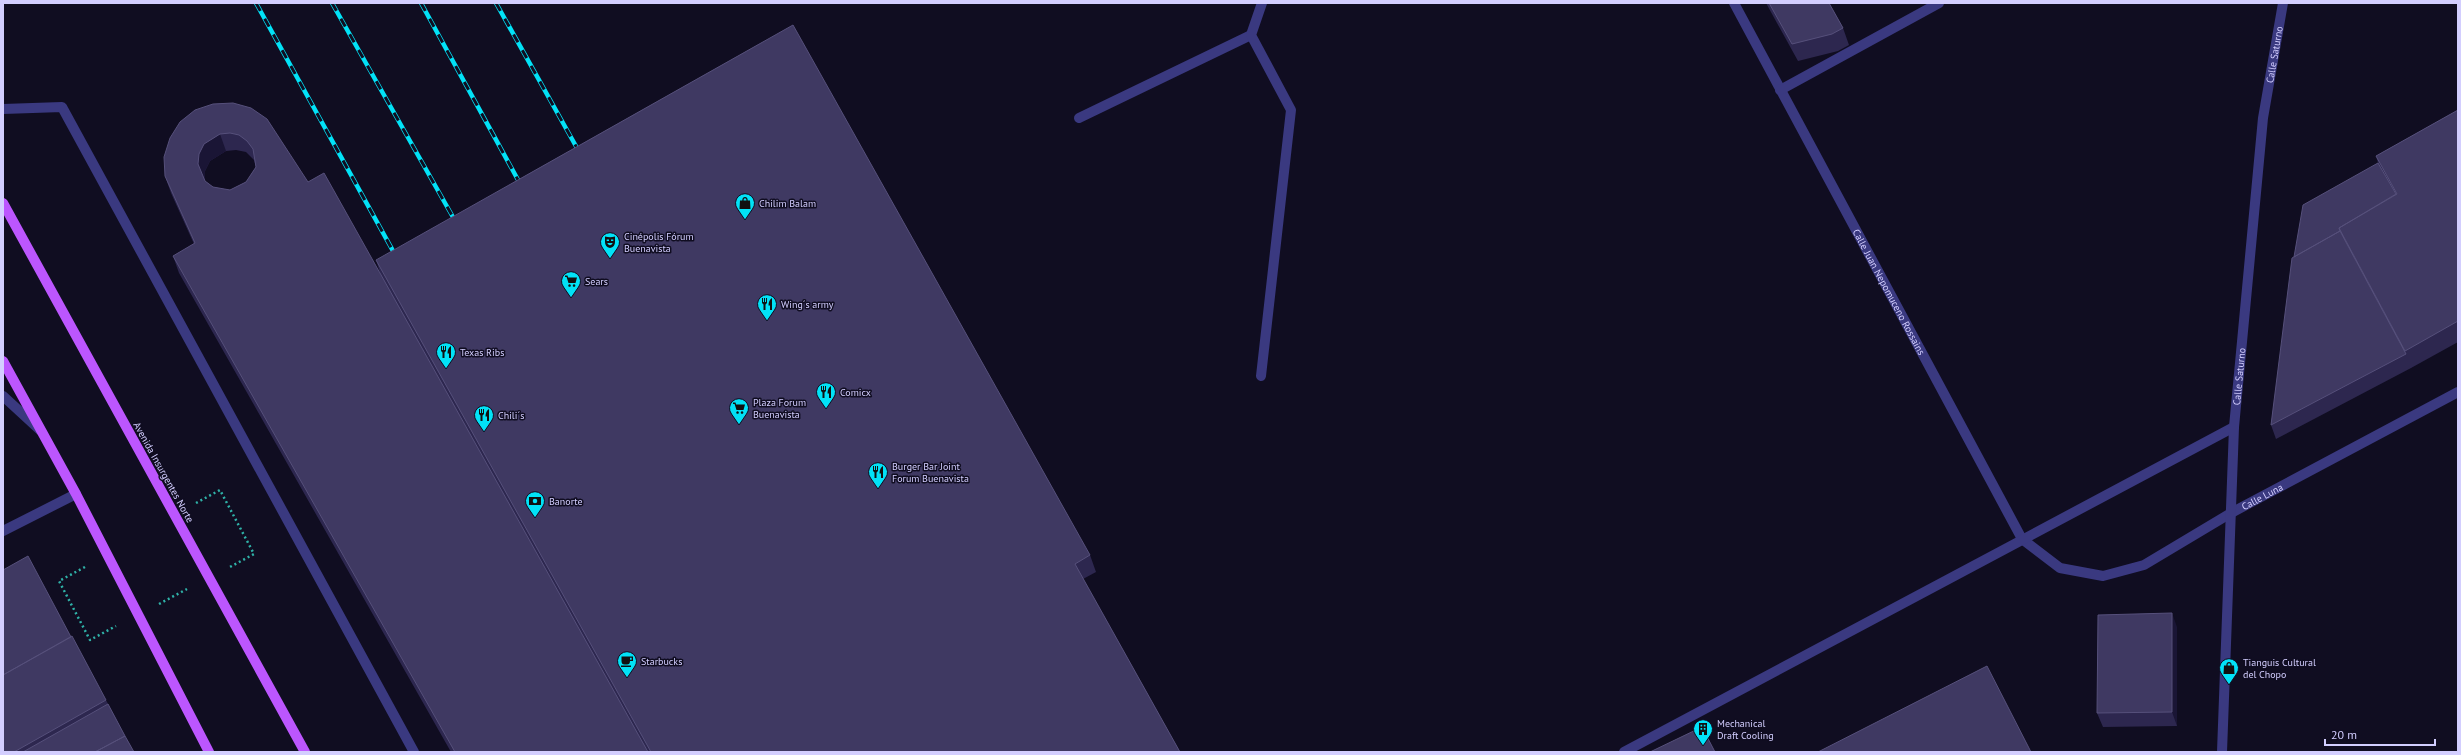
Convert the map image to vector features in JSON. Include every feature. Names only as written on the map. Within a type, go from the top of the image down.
[{"type":"main road","name":"Avenida Insurgentes Norte","points":[[3,203],[305,752]]},
{"type":"main road","points":[[3,361],[76,494],[209,752]]},
{"type":"street","points":[[1079,118],[1251,35],[1262,3]]},
{"type":"street","name":"Calle Juan Nepomuceno Rossains","points":[[1734,3],[2022,539],[2060,568]]},
{"type":"street","points":[[1780,90],[1938,3]]},
{"type":"street","name":"Calle Saturno","points":[[2222,752],[2234,427],[2263,118],[2283,3]]},
{"type":"street","points":[[1251,35],[1291,110],[1261,376]]},
{"type":"street","points":[[3,109],[62,108],[414,752]]},
{"type":"street","name":"Calle Luna","points":[[2060,568],[2103,576],[2144,565],[2231,513],[2458,392]]},
{"type":"street","points":[[3,396],[42,432]]},
{"type":"street","points":[[1624,752],[2234,427]]},
{"type":"street","points":[[3,530],[76,494]]},
{"type":"path","points":[[220,490],[254,554],[227,568]]},
{"type":"path","points":[[107,556],[59,581],[90,640],[117,626]]},
{"type":"path","points":[[152,608],[193,586]]},
{"type":"building","points":[[1769,3],[1829,3],[1843,28],[1832,34],[1792,44]]},
{"type":"building","name":"Plaza Forum Buenavista","points":[[793,25],[1090,555],[1075,564],[1180,752],[651,752],[376,260]]},
{"type":"building","points":[[233,103],[251,108],[267,119],[308,182],[324,173],[648,752],[455,752],[173,256],[195,243],[165,176],[164,157],[170,138],[180,122],[195,110],[213,104]],"holes":[[[230,133],[239,135],[247,141],[253,149],[256,167],[246,182],[230,190],[213,187],[205,181],[198,164],[199,154],[204,144],[220,134]]]},
{"type":"building","points":[[2458,110],[2458,321],[2405,351],[2339,228],[2397,194],[2376,156]]},
{"type":"building","points":[[2378,163],[2396,194],[2339,228],[2340,231],[2294,257],[2303,205]]},
{"type":"building","points":[[2340,231],[2406,354],[2271,425],[2292,258]]},
{"type":"building","points":[[28,556],[71,637],[3,675],[3,570]]},
{"type":"building","points":[[2172,613],[2172,712],[2097,713],[2098,615]]},
{"type":"building","points":[[72,636],[106,700],[14,752],[3,752],[3,675]]},
{"type":"building","points":[[1987,666],[2031,752],[1818,752]]},
{"type":"building","points":[[108,704],[125,736],[95,752],[23,752]]},
{"type":"building","points":[[1702,727],[1715,752],[1650,752]]},
{"type":"building","points":[[125,736],[134,752],[95,752]]},
{"type":"railway","points":[[256,3],[398,260]]},
{"type":"railway","points":[[332,3],[458,226]]},
{"type":"railway","points":[[421,3],[523,189]]},
{"type":"railway","points":[[496,3],[582,157]]},
{"type":"place","name":"Chilim Balam","points":[[745,220]]},
{"type":"place","name":"Cinépolis Fórum Buenavista","points":[[610,259]]},
{"type":"place","name":"Sears","points":[[571,298]]},
{"type":"place","name":"Wing´s army","points":[[767,321]]},
{"type":"place","name":"Texas Ribs","points":[[446,369]]},
{"type":"place","name":"Comicx","points":[[826,409]]},
{"type":"place","name":"Plaza Forum Buenavista","points":[[739,425]]},
{"type":"place","name":"Chili´s","points":[[484,432]]},
{"type":"place","name":"Burger Bar Joint Forum Buenavista","points":[[878,489]]},
{"type":"place","name":"Banorte","points":[[535,518]]},
{"type":"place","name":"Starbucks","points":[[627,678]]},
{"type":"place","name":"Tianguis Cultural del Chopo","points":[[2229,685]]},
{"type":"place","name":"Mechanical Draft Cooling","points":[[1703,746]]}]
